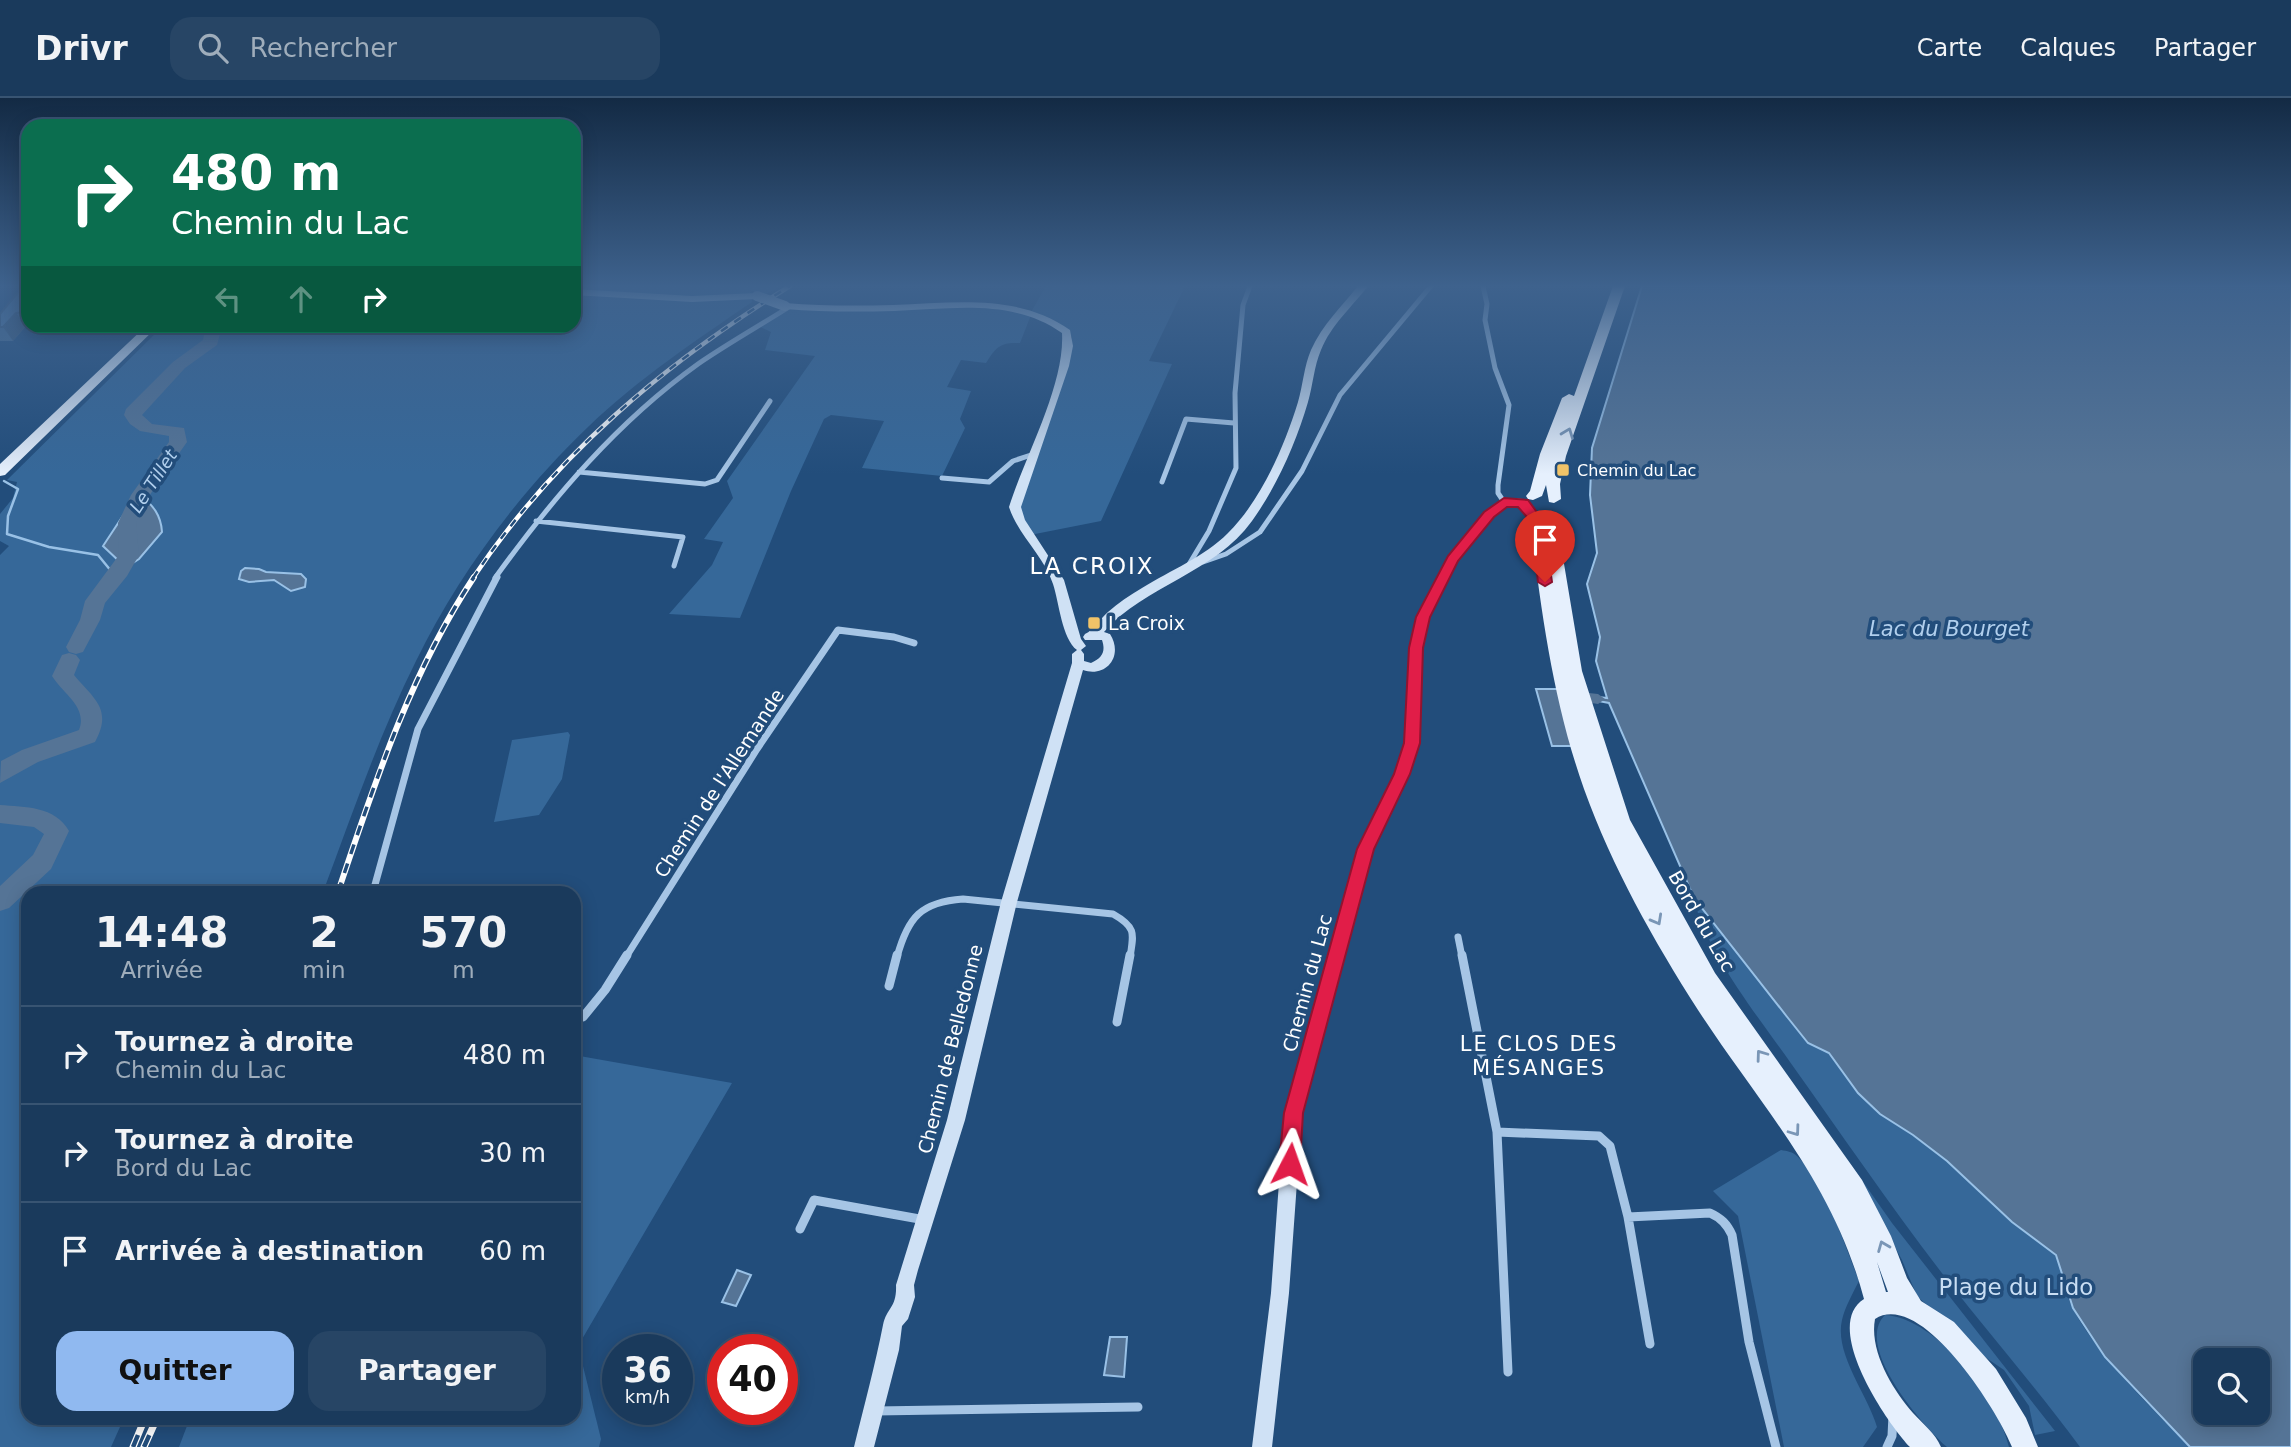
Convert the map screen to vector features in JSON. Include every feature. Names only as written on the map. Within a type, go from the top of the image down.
[{"type":"main road","points":[[0,461],[120,349]]},
{"type":"main road","points":[[0,472],[128,349]]},
{"type":"main road","points":[[1067,349],[1053,401],[1017,499],[1016,514],[1058,580],[1072,630],[1092,639]]},
{"type":"main road","points":[[1085,666],[1092,639],[1115,613],[1150,586],[1188,567],[1226,541],[1245,522],[1258,500],[1302,404],[1316,349]]},
{"type":"main road","points":[[1530,505],[1585,349]]},
{"type":"main road","points":[[1530,505],[1554,499],[1553,484],[1559,456],[1597,349]]},
{"type":"main road","name":"Bord du Lac","points":[[1554,499],[1561,509],[1554,517],[1552,534],[1574,697],[1590,778],[1623,857],[1705,1003],[1816,1159],[1840,1198],[1866,1257],[1877,1304]]},
{"type":"main road","points":[[1504,502],[1530,505],[1554,517]]},
{"type":"main road","name":"Chemin du Lac","points":[[1262,1447],[1280,1293],[1293,1113],[1365,849],[1402,774],[1412,743],[1416,648],[1423,617],[1452,559],[1489,514],[1504,502]]},
{"type":"main road","name":"Bord du Lac","points":[[1530,505],[1539,534],[1553,634],[1611,794],[1642,861],[1728,1010],[1854,1188],[1883,1244],[1897,1285],[1912,1308]]},
{"type":"main road","name":"Chemin de Belledonne","points":[[864,1447],[893,1322],[901,1312],[906,1297],[905,1284],[956,1120],[1009,902],[1073,683],[1085,666],[1102,664],[1110,655],[1110,644],[1092,639]]},
{"type":"main road","points":[[1928,1447],[1893,1407],[1874,1373],[1863,1337],[1863,1315],[1868,1308],[1877,1304],[1890,1303],[1912,1308],[1948,1334],[1995,1386],[2007,1405],[2025,1447]]},
{"type":"street","points":[[375,886],[418,729],[495,579],[536,521],[623,427],[697,365],[722,349]]},
{"type":"street","points":[[1188,567],[1209,531],[1236,468],[1234,423],[1239,349]]},
{"type":"street","points":[[1188,567],[1226,554],[1260,532],[1302,471],[1340,395],[1378,349]]},
{"type":"street","points":[[1491,349],[1509,405],[1498,485],[1498,494],[1504,502]]},
{"type":"street","points":[[579,472],[705,484],[717,480],[770,401]]},
{"type":"street","points":[[1162,482],[1186,419],[1234,423]]},
{"type":"street","points":[[942,478],[989,482],[1013,461],[1034,454]]},
{"type":"street","points":[[536,521],[682,537],[674,566]]},
{"type":"street","name":"Chemin de l'Allemande","points":[[581,1012],[605,990],[757,750],[838,630],[894,637],[914,643]]},
{"type":"street","points":[[889,986],[906,930],[920,909],[946,899],[1009,902],[1113,914],[1127,922],[1134,935],[1117,1022]]},
{"type":"street","points":[[1458,937],[1497,1132],[1508,1372]]},
{"type":"street","points":[[1497,1132],[1588,1134],[1606,1139],[1614,1157],[1628,1217],[1650,1344]]},
{"type":"street","points":[[800,1229],[814,1200],[926,1220]]},
{"type":"street","points":[[1628,1217],[1710,1213],[1721,1217],[1728,1224],[1749,1342],[1776,1447]]},
{"type":"street","points":[[872,1411],[1138,1406]]},
{"type":"street","points":[[1887,1447],[1892,1436],[1893,1407]]},
{"type":"green space","points":[[140,349],[684,349],[607,409],[562,453],[514,508],[470,567],[433,629],[390,717],[325,886],[21,886],[21,1425],[121,1425],[111,1447],[0,1447],[0,555],[9,546],[0,541],[0,514],[13,498],[17,482],[7,480]]},
{"type":"green space","points":[[997,349],[986,363],[961,360],[947,387],[971,391],[960,419],[965,428],[942,476],[862,468],[884,421],[831,415],[824,419],[791,491],[740,618],[669,614],[712,565],[723,542],[704,539],[733,498],[727,481],[815,356],[765,350]]},
{"type":"green space","points":[[1068,349],[1155,349],[1149,361],[1172,364],[1101,521],[1030,535],[1016,514]]},
{"type":"green space","points":[[568,732],[570,735],[562,779],[539,815],[494,822],[512,740]]},
{"type":"green space","name":"Plage du Lido","points":[[1694,898],[1808,1043],[1829,1053],[1858,1093],[1880,1114],[1913,1135],[2080,1202],[2065,1267],[2067,1295],[2094,1342],[2135,1391],[2190,1447],[2080,1447],[1928,1254],[1749,1004],[1709,939]]},
{"type":"green space","points":[[581,1056],[732,1083],[581,1341]]},
{"type":"green space","points":[[1781,1150],[1797,1156],[1816,1181],[1833,1215],[1859,1281],[1845,1310],[1841,1333],[1847,1360],[1877,1427],[1863,1447],[1784,1447],[1738,1216],[1713,1191]]},
{"type":"green space","points":[[1847,1159],[1892,1223],[2055,1431],[2035,1435],[2029,1406],[2004,1370],[1979,1353],[1917,1296],[1902,1260]]},
{"type":"green space","points":[[1885,1315],[1905,1320],[1925,1330],[1962,1364],[1992,1407],[2009,1447],[1947,1447],[1936,1437],[1908,1404],[1884,1365],[1878,1346],[1877,1329]]},
{"type":"green space","points":[[581,1358],[601,1439],[599,1447],[179,1447],[187,1425],[581,1425]]},
{"type":"water","name":"Lac du Bourget","points":[[1623,349],[2291,349],[2291,1447],[2190,1447],[2105,1357],[2073,1308],[2056,1255],[2012,1222],[1947,1161],[1880,1114],[1858,1093],[1829,1053],[1808,1043],[1694,898],[1609,703],[1598,701],[1597,697],[1607,698],[1596,661],[1600,637],[1587,584],[1597,553],[1590,495],[1592,448]]},
{"type":"water","points":[[140,495],[155,511],[162,532],[139,559],[120,571],[121,563],[103,546],[134,499]]},
{"type":"water","points":[[245,568],[301,574],[306,579],[305,587],[291,591],[274,580],[249,582],[239,579]]},
{"type":"water","points":[[1536,689],[1558,689],[1572,746],[1552,746]]},
{"type":"water","points":[[737,1270],[751,1275],[736,1306],[722,1302]]},
{"type":"water","points":[[1110,1337],[1127,1337],[1124,1377],[1104,1375]]},
{"type":"waterway","name":"Le Tillet","points":[[76,647],[90,620],[95,601],[120,571],[129,555],[127,523],[140,495],[178,442],[178,432],[141,425],[133,415],[135,409],[179,365],[201,349]]},
{"type":"waterway","points":[[4,481],[18,489],[8,516],[7,534],[49,547],[98,555],[116,577]]},
{"type":"waterway","name":"Le Tillet","points":[[0,774],[30,756],[87,736],[93,718],[87,703],[63,676],[69,660]]},
{"type":"waterway","points":[[1571,696],[1598,699]]},
{"type":"waterway","name":"Le Tillet","points":[[0,814],[40,818],[57,831],[42,862],[0,901]]},
{"type":"railway","points":[[473,578],[505,533],[576,452],[615,415],[696,349]]},
{"type":"railway","points":[[340,886],[380,770],[413,690],[451,614],[474,577]]},
{"type":"railway","points":[[133,1447],[142,1425]]},
{"type":"railway","points":[[144,1447],[154,1425]]},
{"type":"place","name":"Chemin du Lac","points":[[1563,470]]},
{"type":"place","name":"La Croix","points":[[1094,623]]},
{"type":"district","name":"LA CROIX","points":[[1092,566]]},
{"type":"district","name":"LE CLOS DES MÉSANGES","points":[[1539,1056]]},
{"type":"route","points":[[1290,1164],[1293,1113],[1365,849],[1402,774],[1412,743],[1416,648],[1423,617],[1452,559],[1489,514],[1504,502],[1523,503],[1527,512],[1533,515],[1539,534],[1545,582]]}]
